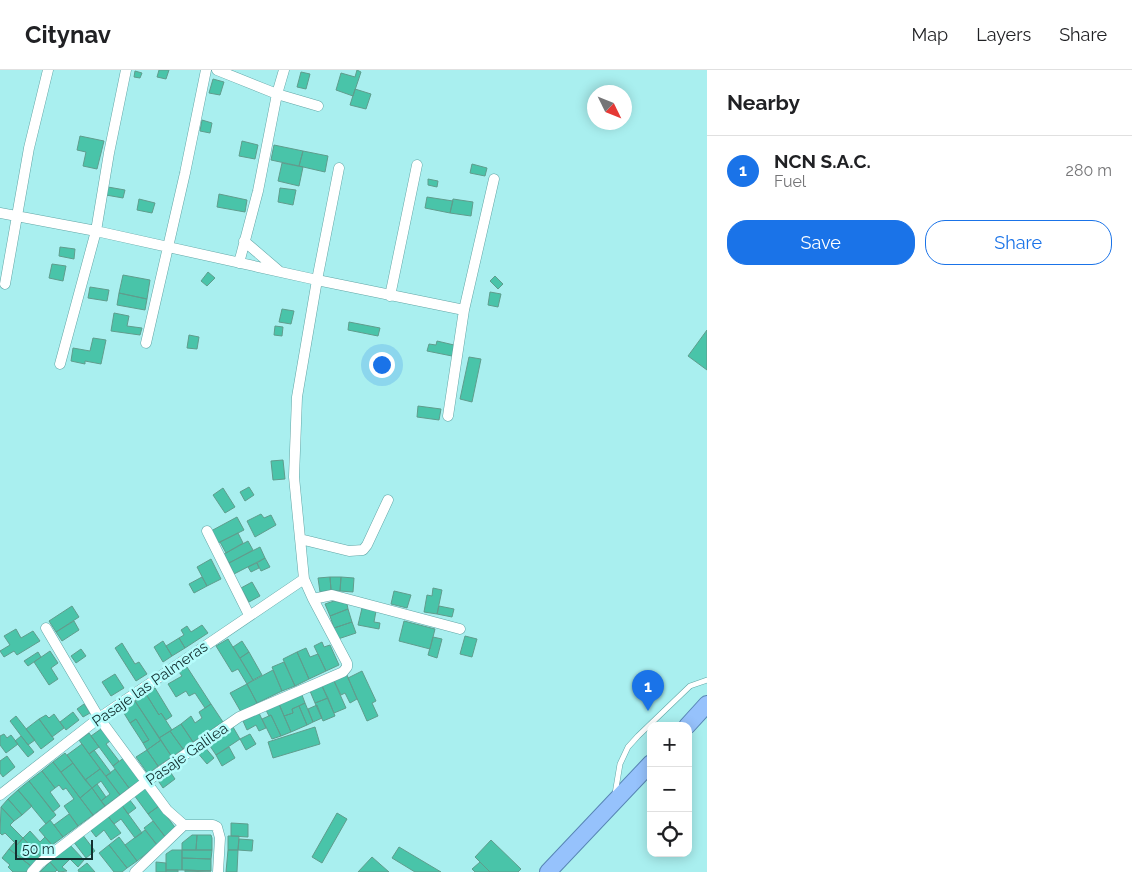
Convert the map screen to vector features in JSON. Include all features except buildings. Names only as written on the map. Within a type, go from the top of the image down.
[{"type":"highway","points":[[691,722],[707,704]]},
{"type":"highway","points":[[548,872],[648,767]]},
{"type":"street","points":[[5,284],[29,148],[48,70]]},
{"type":"street","points":[[60,364],[96,231],[109,153],[126,70]]},
{"type":"street","points":[[146,343],[206,70]]},
{"type":"street","points":[[217,70],[277,94],[318,106]]},
{"type":"street","points":[[239,263],[258,191],[277,94],[284,70]]},
{"type":"street","points":[[390,296],[417,166]]},
{"type":"street","points":[[339,168],[317,280],[297,398],[294,477],[304,579],[313,598],[332,595],[460,629]]},
{"type":"street","points":[[448,416],[464,310],[494,179]]},
{"type":"street","points":[[0,212],[96,231],[390,296],[464,310]]},
{"type":"street","points":[[244,241],[279,272]]},
{"type":"street","points":[[300,539],[349,551],[362,550],[367,545],[388,500]]},
{"type":"street","points":[[207,531],[249,615]]},
{"type":"street","name":"Pasaje las Palmeras","points":[[0,795],[99,718],[304,579]]},
{"type":"street","name":"Pasaje Galilea","points":[[32,872],[40,863],[147,782],[239,718],[343,672],[348,664],[313,598]]},
{"type":"street","points":[[46,628],[99,718],[167,810],[184,825],[213,825],[217,827],[220,838],[218,872]]},
{"type":"street","points":[[135,872],[146,867],[184,825]]},
{"type":"lane","points":[[615,801],[620,764],[628,748],[690,686],[707,680]]},
{"type":"place","name":"NCN S.A.C.","points":[[648,711]]}]
